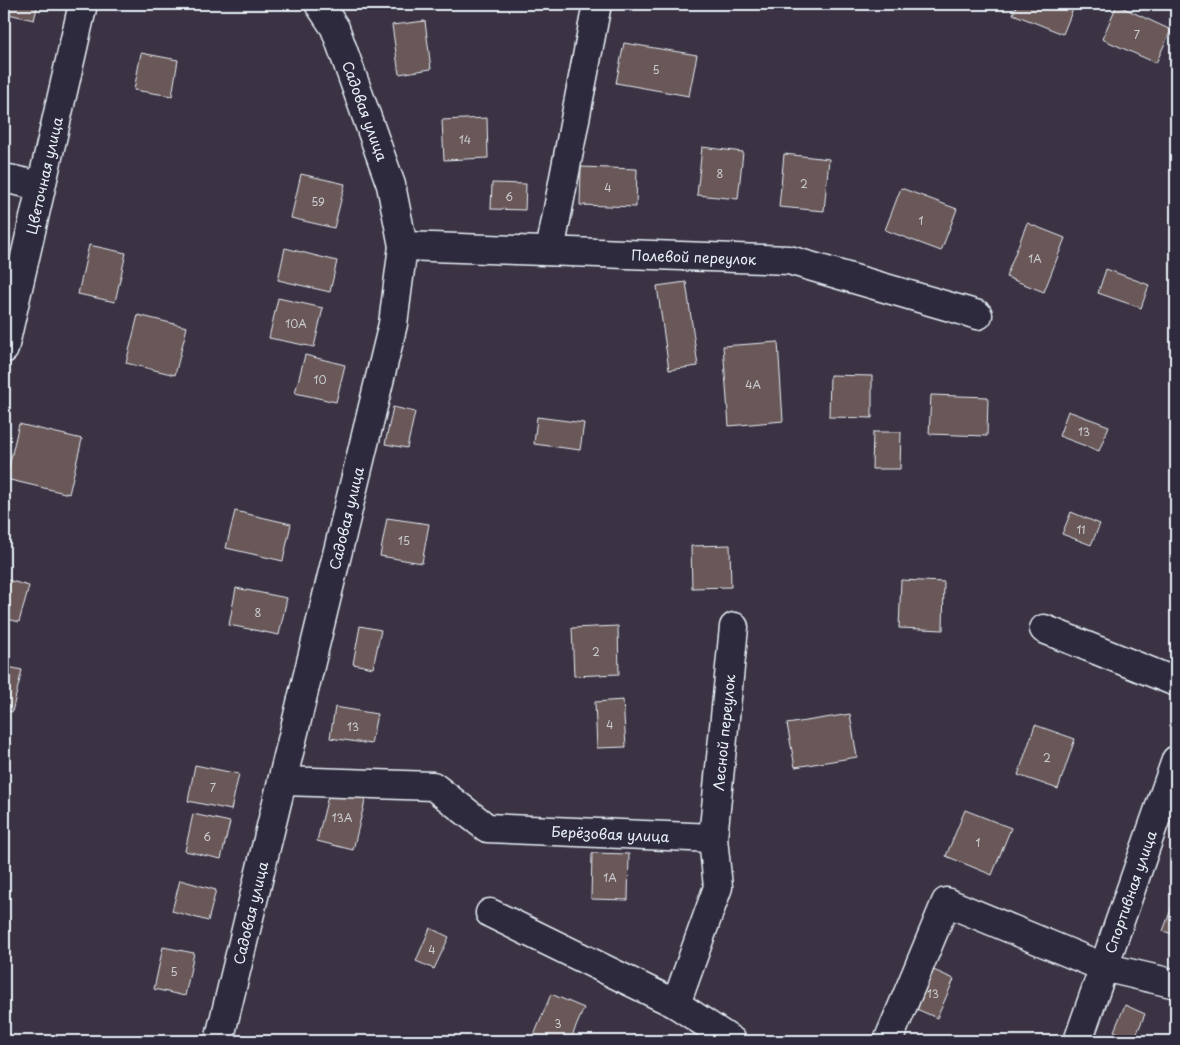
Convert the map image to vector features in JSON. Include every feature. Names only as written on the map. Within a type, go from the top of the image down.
[{"type":"street","name":"Цветочная улица","points":[[4,349],[83,4]]},
{"type":"street","name":"Садовая улица","points":[[220,1041],[393,324],[403,246],[391,185],[335,28],[320,4]]},
{"type":"street","points":[[550,251],[597,4]]},
{"type":"street","points":[[4,178],[40,186]]},
{"type":"street","name":"Полевой переулок","points":[[403,246],[789,260],[978,315]]},
{"type":"street","name":"Лесной переулок","points":[[713,838],[734,627]]},
{"type":"street","points":[[1044,629],[1176,682]]},
{"type":"street","name":"Спортивная улица","points":[[1078,1041],[1176,760]]},
{"type":"street","name":"Берёзовая улица","points":[[284,781],[433,786],[488,828],[713,838]]},
{"type":"street","points":[[676,1004],[718,887],[713,838]]},
{"type":"street","points":[[888,1041],[946,902],[1103,967],[1176,984]]},
{"type":"street","points":[[490,913],[676,1004],[732,1041]]},
{"type":"building","points":[[4,4],[38,4],[34,20],[4,13]]},
{"type":"building","points":[[1017,4],[1075,4],[1063,34],[1013,14]]},
{"type":"building","points":[[1117,5],[1171,30],[1156,63],[1102,39]]},
{"type":"building","points":[[425,21],[431,69],[399,74],[392,25]]},
{"type":"building","points":[[624,43],[697,55],[689,96],[616,83]]},
{"type":"building","points":[[141,53],[178,60],[172,96],[134,90]]},
{"type":"building","points":[[487,118],[488,158],[444,160],[442,120]]},
{"type":"building","points":[[702,147],[743,152],[738,199],[697,195]]},
{"type":"building","points":[[784,154],[829,159],[824,211],[779,207]]},
{"type":"building","points":[[581,167],[637,169],[636,207],[580,205]]},
{"type":"building","points":[[301,174],[345,184],[334,228],[291,218]]},
{"type":"building","points":[[492,183],[526,184],[525,210],[491,209]]},
{"type":"building","points":[[901,188],[957,209],[941,251],[885,230]]},
{"type":"building","points":[[1027,223],[1065,238],[1044,292],[1006,277]]},
{"type":"building","points":[[89,245],[126,253],[115,302],[78,294]]},
{"type":"building","points":[[285,248],[337,261],[330,292],[278,280]]},
{"type":"building","points":[[1106,269],[1149,285],[1141,308],[1098,293]]},
{"type":"building","points":[[686,282],[698,366],[669,370],[657,286]]},
{"type":"building","points":[[278,298],[323,308],[314,347],[269,338]]},
{"type":"building","points":[[138,315],[187,327],[175,375],[126,363]]},
{"type":"building","points":[[778,342],[783,421],[729,426],[723,346]]},
{"type":"building","points":[[305,355],[345,365],[336,402],[295,393]]},
{"type":"building","points":[[830,375],[872,376],[872,418],[829,417]]},
{"type":"building","points":[[931,395],[988,397],[987,436],[929,434]]},
{"type":"building","points":[[393,407],[415,412],[407,448],[385,444]]},
{"type":"building","points":[[1068,411],[1109,426],[1099,451],[1059,436]]},
{"type":"building","points":[[537,417],[584,423],[580,450],[534,444]]},
{"type":"building","points":[[19,424],[82,439],[69,494],[6,479]]},
{"type":"building","points":[[873,432],[901,432],[900,469],[872,469]]},
{"type":"building","points":[[235,511],[291,524],[283,561],[226,548]]},
{"type":"building","points":[[1071,512],[1100,524],[1091,545],[1062,534]]},
{"type":"building","points":[[387,518],[429,524],[422,563],[380,556]]},
{"type":"building","points":[[730,545],[731,587],[692,588],[691,546]]},
{"type":"building","points":[[4,579],[29,586],[19,622],[4,618]]},
{"type":"building","points":[[901,580],[944,582],[943,630],[899,628]]},
{"type":"building","points":[[236,588],[287,598],[279,635],[229,625]]},
{"type":"building","points":[[360,626],[381,630],[373,668],[353,664]]},
{"type":"building","points":[[618,626],[619,674],[574,676],[572,628]]},
{"type":"building","points":[[4,666],[22,670],[12,712],[4,710]]},
{"type":"building","points":[[623,700],[626,747],[597,748],[595,702]]},
{"type":"building","points":[[335,707],[377,714],[371,744],[330,738]]},
{"type":"building","points":[[850,714],[857,757],[795,767],[787,724]]},
{"type":"building","points":[[1035,725],[1075,739],[1058,789],[1018,775]]},
{"type":"building","points":[[195,765],[239,774],[231,810],[188,801]]},
{"type":"building","points":[[331,784],[367,793],[353,850],[317,841]]},
{"type":"building","points":[[965,810],[1011,828],[992,875],[946,856]]},
{"type":"building","points":[[193,814],[230,822],[221,859],[185,851]]},
{"type":"building","points":[[592,853],[629,854],[628,900],[591,899]]},
{"type":"building","points":[[180,880],[216,890],[208,921],[172,911]]},
{"type":"building","points":[[1176,896],[1176,935],[1163,931]]},
{"type":"building","points":[[430,928],[449,937],[434,969],[416,961]]},
{"type":"building","points":[[163,947],[194,953],[185,996],[154,989]]},
{"type":"building","points":[[929,968],[954,979],[937,1018],[912,1007]]},
{"type":"building","points":[[551,994],[584,1008],[570,1041],[542,1041],[533,1038]]},
{"type":"building","points":[[1125,1005],[1145,1014],[1134,1040],[1114,1031]]}]
